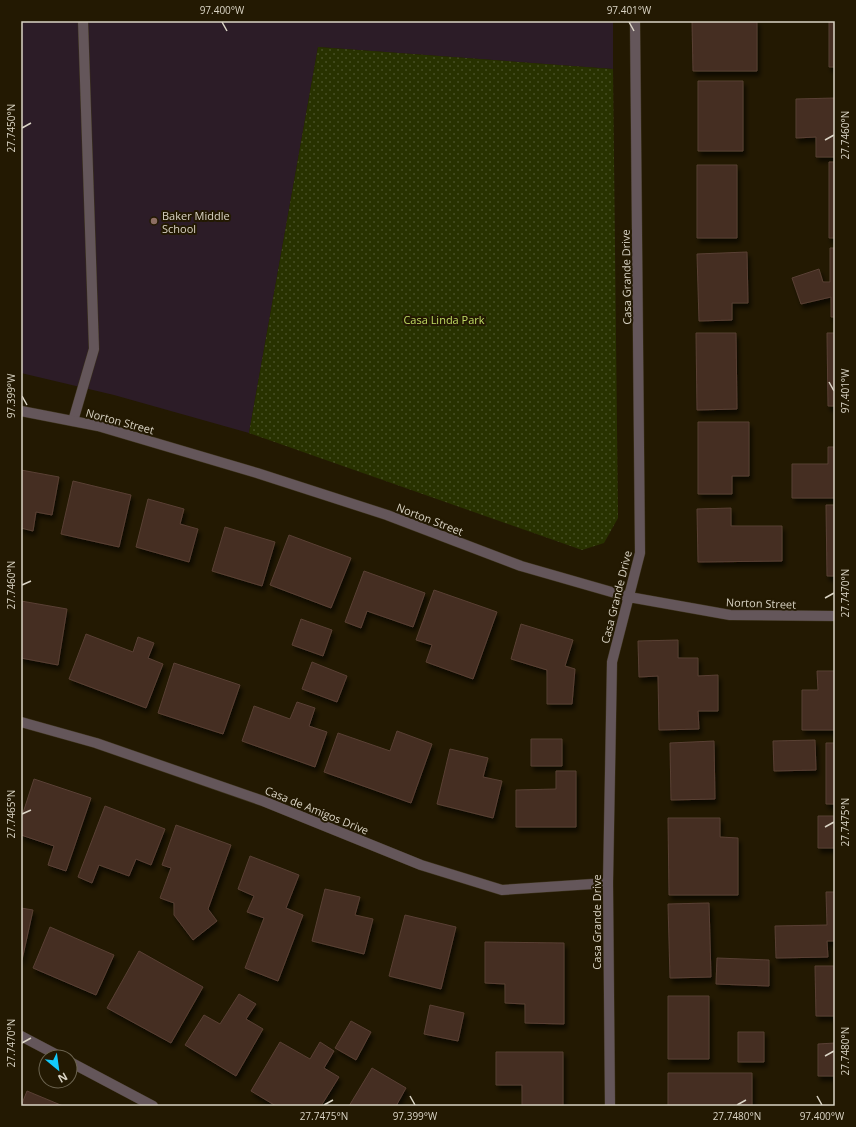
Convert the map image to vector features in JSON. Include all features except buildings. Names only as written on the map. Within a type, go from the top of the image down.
[{"type":"street","points":[[74,421],[94,348],[83,21]]},
{"type":"street","name":"Casa Grande Drive","points":[[610,1106],[608,883],[612,662],[640,553],[635,21]]},
{"type":"street","name":"Norton Street","points":[[21,410],[98,426],[257,473],[387,515],[521,566],[629,598],[730,615],[835,616]]},
{"type":"street","name":"Casa de Amigos Drive","points":[[21,722],[96,743],[263,801],[421,865],[502,890],[608,883]]},
{"type":"street","points":[[21,1036],[46,1049]]},
{"type":"street","points":[[78,1066],[153,1106]]},
{"type":"shaded area","name":"Baker Middle School","points":[[21,21],[613,21],[613,69],[318,47],[249,433],[114,395],[21,373]]},
{"type":"green space","name":"Casa Linda Park","points":[[318,47],[613,69],[618,518],[604,543],[582,550],[249,433]]},
{"type":"place","name":"Baker Middle School","points":[[154,221]]}]
